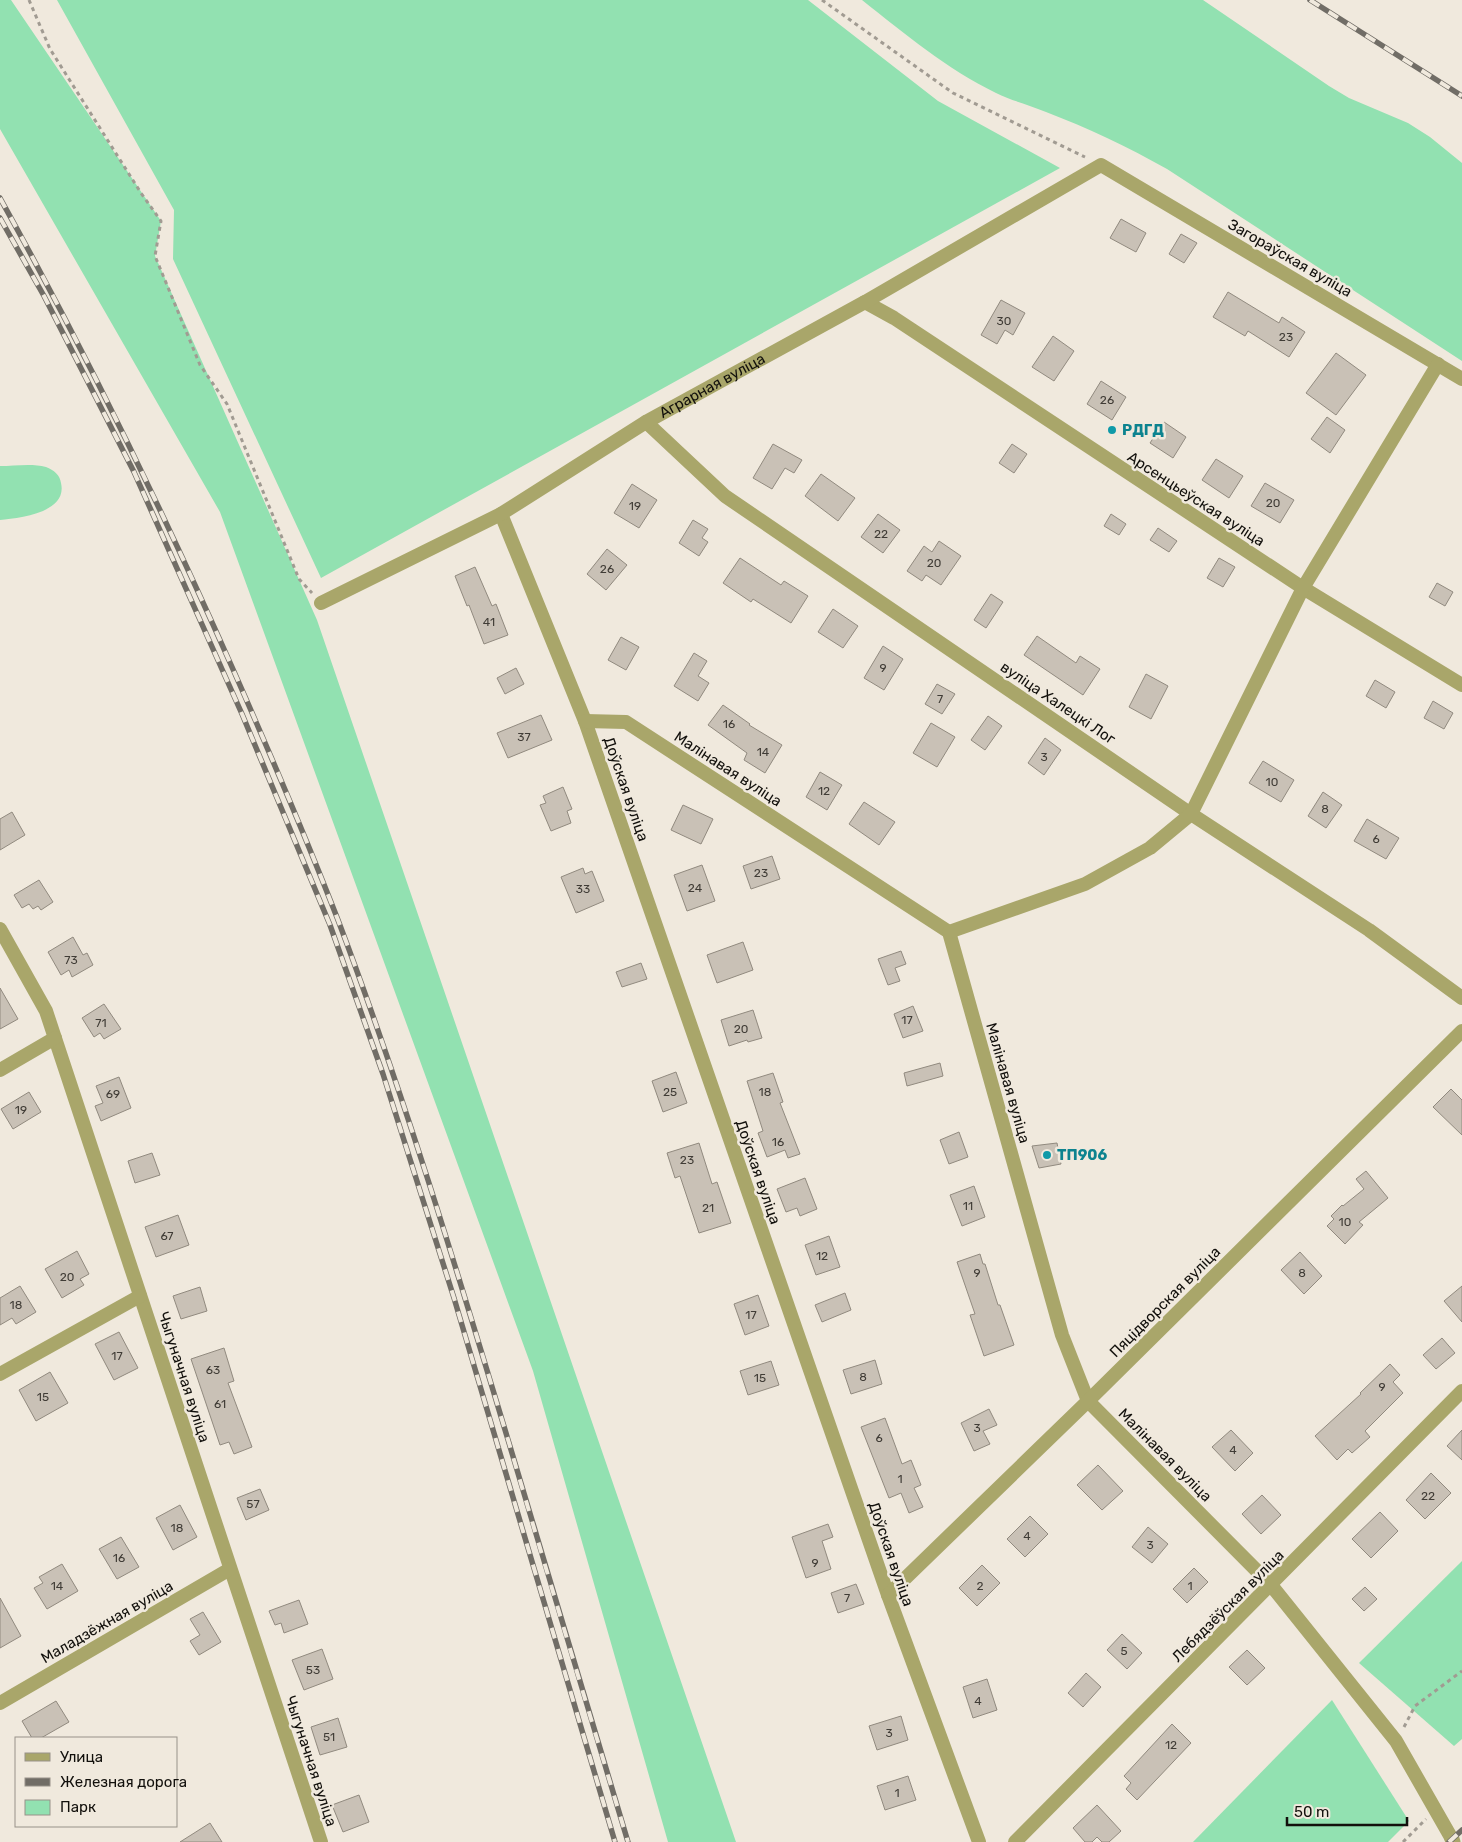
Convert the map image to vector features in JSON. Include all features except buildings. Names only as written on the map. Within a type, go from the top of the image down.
[{"type":"street","name":"Аграрная вуліца","points":[[321,603],[501,514],[646,422],[865,302],[1101,166]]},
{"type":"street","name":"Загораўская вуліца","points":[[1101,166],[1462,379]]},
{"type":"street","name":"Арсенцьеўская вуліца","points":[[865,302],[894,318],[1303,588],[1462,685]]},
{"type":"street","points":[[949,932],[1085,884],[1150,848],[1191,814],[1303,588],[1438,364]]},
{"type":"street","name":"вуліца Халецкі Лог","points":[[646,422],[725,496],[1191,814],[1369,930],[1462,998]]},
{"type":"street","name":"Доўская вуліца","points":[[501,514],[585,721],[888,1595],[980,1842]]},
{"type":"street","name":"Малінавая вуліца","points":[[585,721],[626,722],[949,932],[1062,1335],[1088,1401],[1272,1585],[1396,1741],[1453,1841]]},
{"type":"street","name":"Чыгуначная вуліца","points":[[0,929],[46,1011],[321,1842]]},
{"type":"street","name":"Пяцідворская вуліца","points":[[888,1595],[1088,1401],[1462,1031]]},
{"type":"street","points":[[0,1070],[55,1038]]},
{"type":"street","points":[[0,1374],[140,1296]]},
{"type":"street","name":"Лебядзёўская вуліца","points":[[1016,1842],[1462,1391]]},
{"type":"street","name":"Маладзёжная вуліца","points":[[0,1703],[230,1569]]},
{"type":"path","points":[[29,0],[50,48],[141,193],[161,221],[155,256],[196,356],[200,365],[227,404],[299,579],[321,603]]},
{"type":"path","points":[[822,0],[953,93],[1101,166]]},
{"type":"path","points":[[1396,1741],[1415,1706],[1462,1671]]},
{"type":"path","points":[[1403,1842],[1436,1810]]},
{"type":"green space","points":[[0,0],[11,0],[161,221],[155,256],[317,620],[736,1842],[668,1842],[533,1371],[220,512],[0,129]]},
{"type":"green space","points":[[57,0],[808,0],[938,101],[1060,168],[321,578],[173,259],[174,210]]},
{"type":"green space","points":[[862,0],[1203,0],[1349,98],[1408,123],[1430,137],[1462,163],[1462,361],[1167,169],[1092,131],[1002,96],[978,84],[927,50]]},
{"type":"green space","points":[[35,465],[52,470],[58,475],[61,483],[61,493],[57,501],[40,512],[19,518],[0,520],[0,466]]},
{"type":"green space","points":[[1462,1561],[1462,1739],[1454,1746],[1359,1663]]},
{"type":"green space","points":[[1332,1700],[1409,1821],[1388,1842],[1193,1842]]},
{"type":"railway","points":[[1310,0],[1462,96]]},
{"type":"railway","points":[[0,198],[92,371],[178,548],[260,730],[338,920],[385,1050],[449,1246],[628,1842]]},
{"type":"railway","points":[[0,218],[44,296],[134,472],[242,714],[330,925],[383,1074],[454,1298],[615,1842]]},
{"type":"railway","points":[[1449,1842],[1462,1830]]},
{"type":"place","name":"РДГД","points":[[1112,430]]},
{"type":"place","name":"ТП906","points":[[1047,1155]]}]
